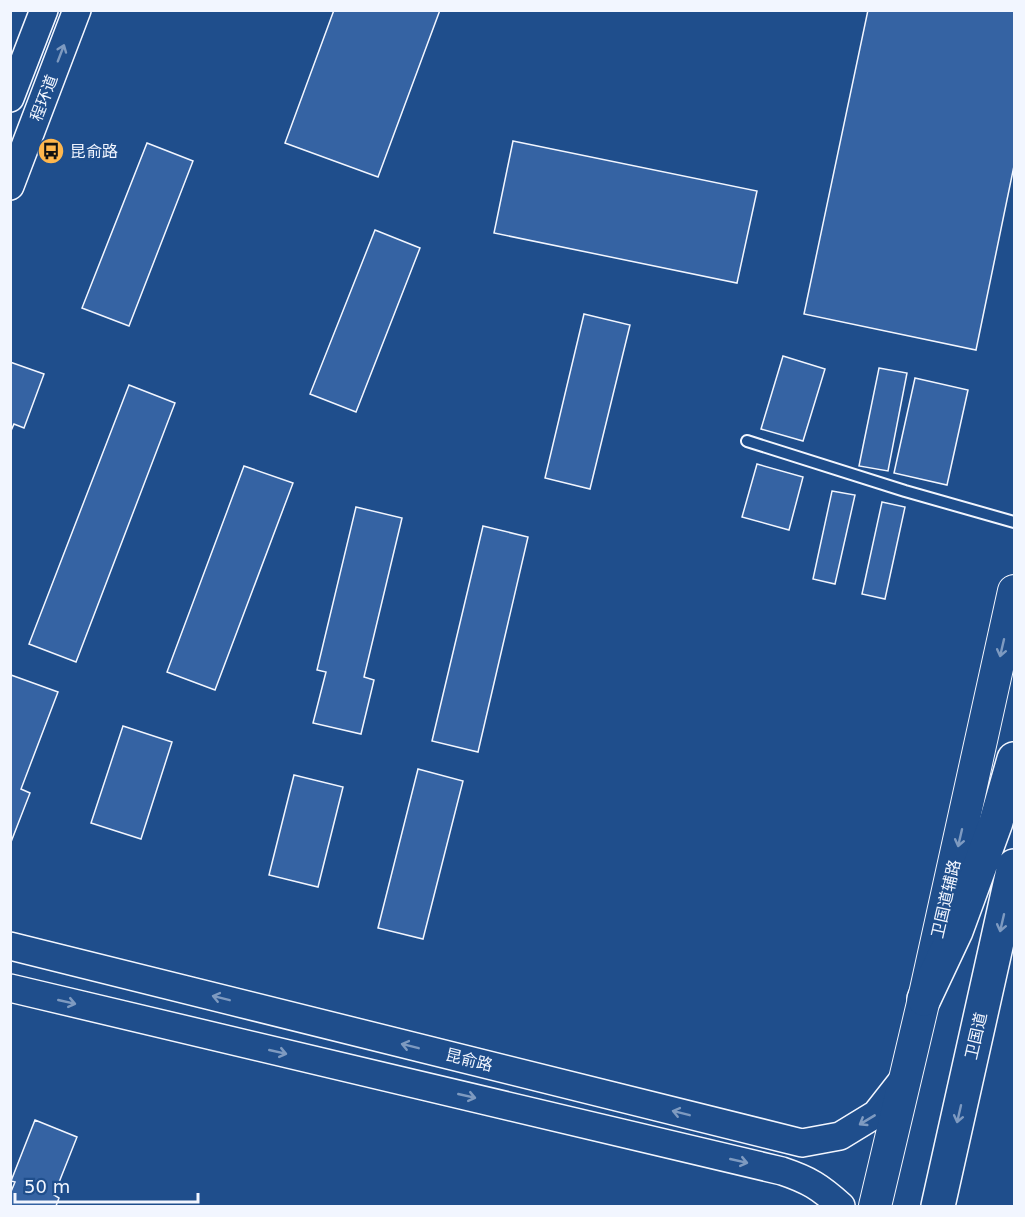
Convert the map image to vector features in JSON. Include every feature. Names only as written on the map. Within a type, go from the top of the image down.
[{"type":"highway","points":[[924,999],[956,932],[996,822],[1014,759]]},
{"type":"highway","name":"卫国道","points":[[938,1206],[1014,866]]},
{"type":"main road","name":"卫国道辅路","points":[[875,1206],[924,999],[1014,591]]},
{"type":"street","name":"程环道","points":[[10,98],[44,10]]},
{"type":"street","name":"程环道","points":[[10,186],[77,10]]},
{"type":"street","name":"昆俞路","points":[[10,946],[802,1143],[840,1136],[876,1114],[905,1076]]},
{"type":"street","points":[[10,988],[782,1171],[808,1179],[841,1206]]},
{"type":"lane","points":[[747,441],[905,491],[1014,522]]},
{"type":"building","points":[[334,10],[440,10],[378,177],[285,143]]},
{"type":"building","points":[[868,10],[1014,10],[1014,166],[976,350],[804,314]]},
{"type":"building","points":[[513,141],[757,191],[737,283],[494,233]]},
{"type":"building","points":[[147,143],[193,161],[129,326],[82,308]]},
{"type":"building","points":[[375,230],[420,248],[356,412],[310,394]]},
{"type":"building","points":[[584,314],[630,325],[590,489],[545,478]]},
{"type":"building","points":[[783,356],[825,369],[803,441],[761,429]]},
{"type":"building","points":[[10,362],[44,374],[24,428],[14,424],[10,433]]},
{"type":"building","points":[[879,368],[907,373],[888,471],[859,466]]},
{"type":"building","points":[[915,378],[968,390],[947,485],[894,473]]},
{"type":"building","points":[[129,385],[175,403],[76,662],[29,644]]},
{"type":"building","points":[[757,464],[803,477],[789,530],[742,517]]},
{"type":"building","points":[[244,466],[293,483],[215,690],[167,672]]},
{"type":"building","points":[[832,491],[855,495],[835,584],[813,579]]},
{"type":"building","points":[[882,502],[905,507],[885,599],[862,594]]},
{"type":"building","points":[[356,507],[402,518],[364,677],[374,680],[361,734],[313,723],[326,672],[317,670]]},
{"type":"building","points":[[483,526],[528,537],[478,752],[432,741]]},
{"type":"building","points":[[11,675],[58,692],[21,789],[30,793],[11,842]]},
{"type":"building","points":[[123,726],[172,742],[141,839],[91,823]]},
{"type":"building","points":[[418,769],[463,781],[423,939],[378,928]]},
{"type":"building","points":[[294,775],[343,787],[318,887],[269,875]]},
{"type":"building","points":[[35,1120],[77,1137],[54,1195],[59,1198],[56,1206],[10,1206],[10,1194],[15,1182],[11,1181]]},
{"type":"place","name":"昆俞路","points":[[51,151]]}]
